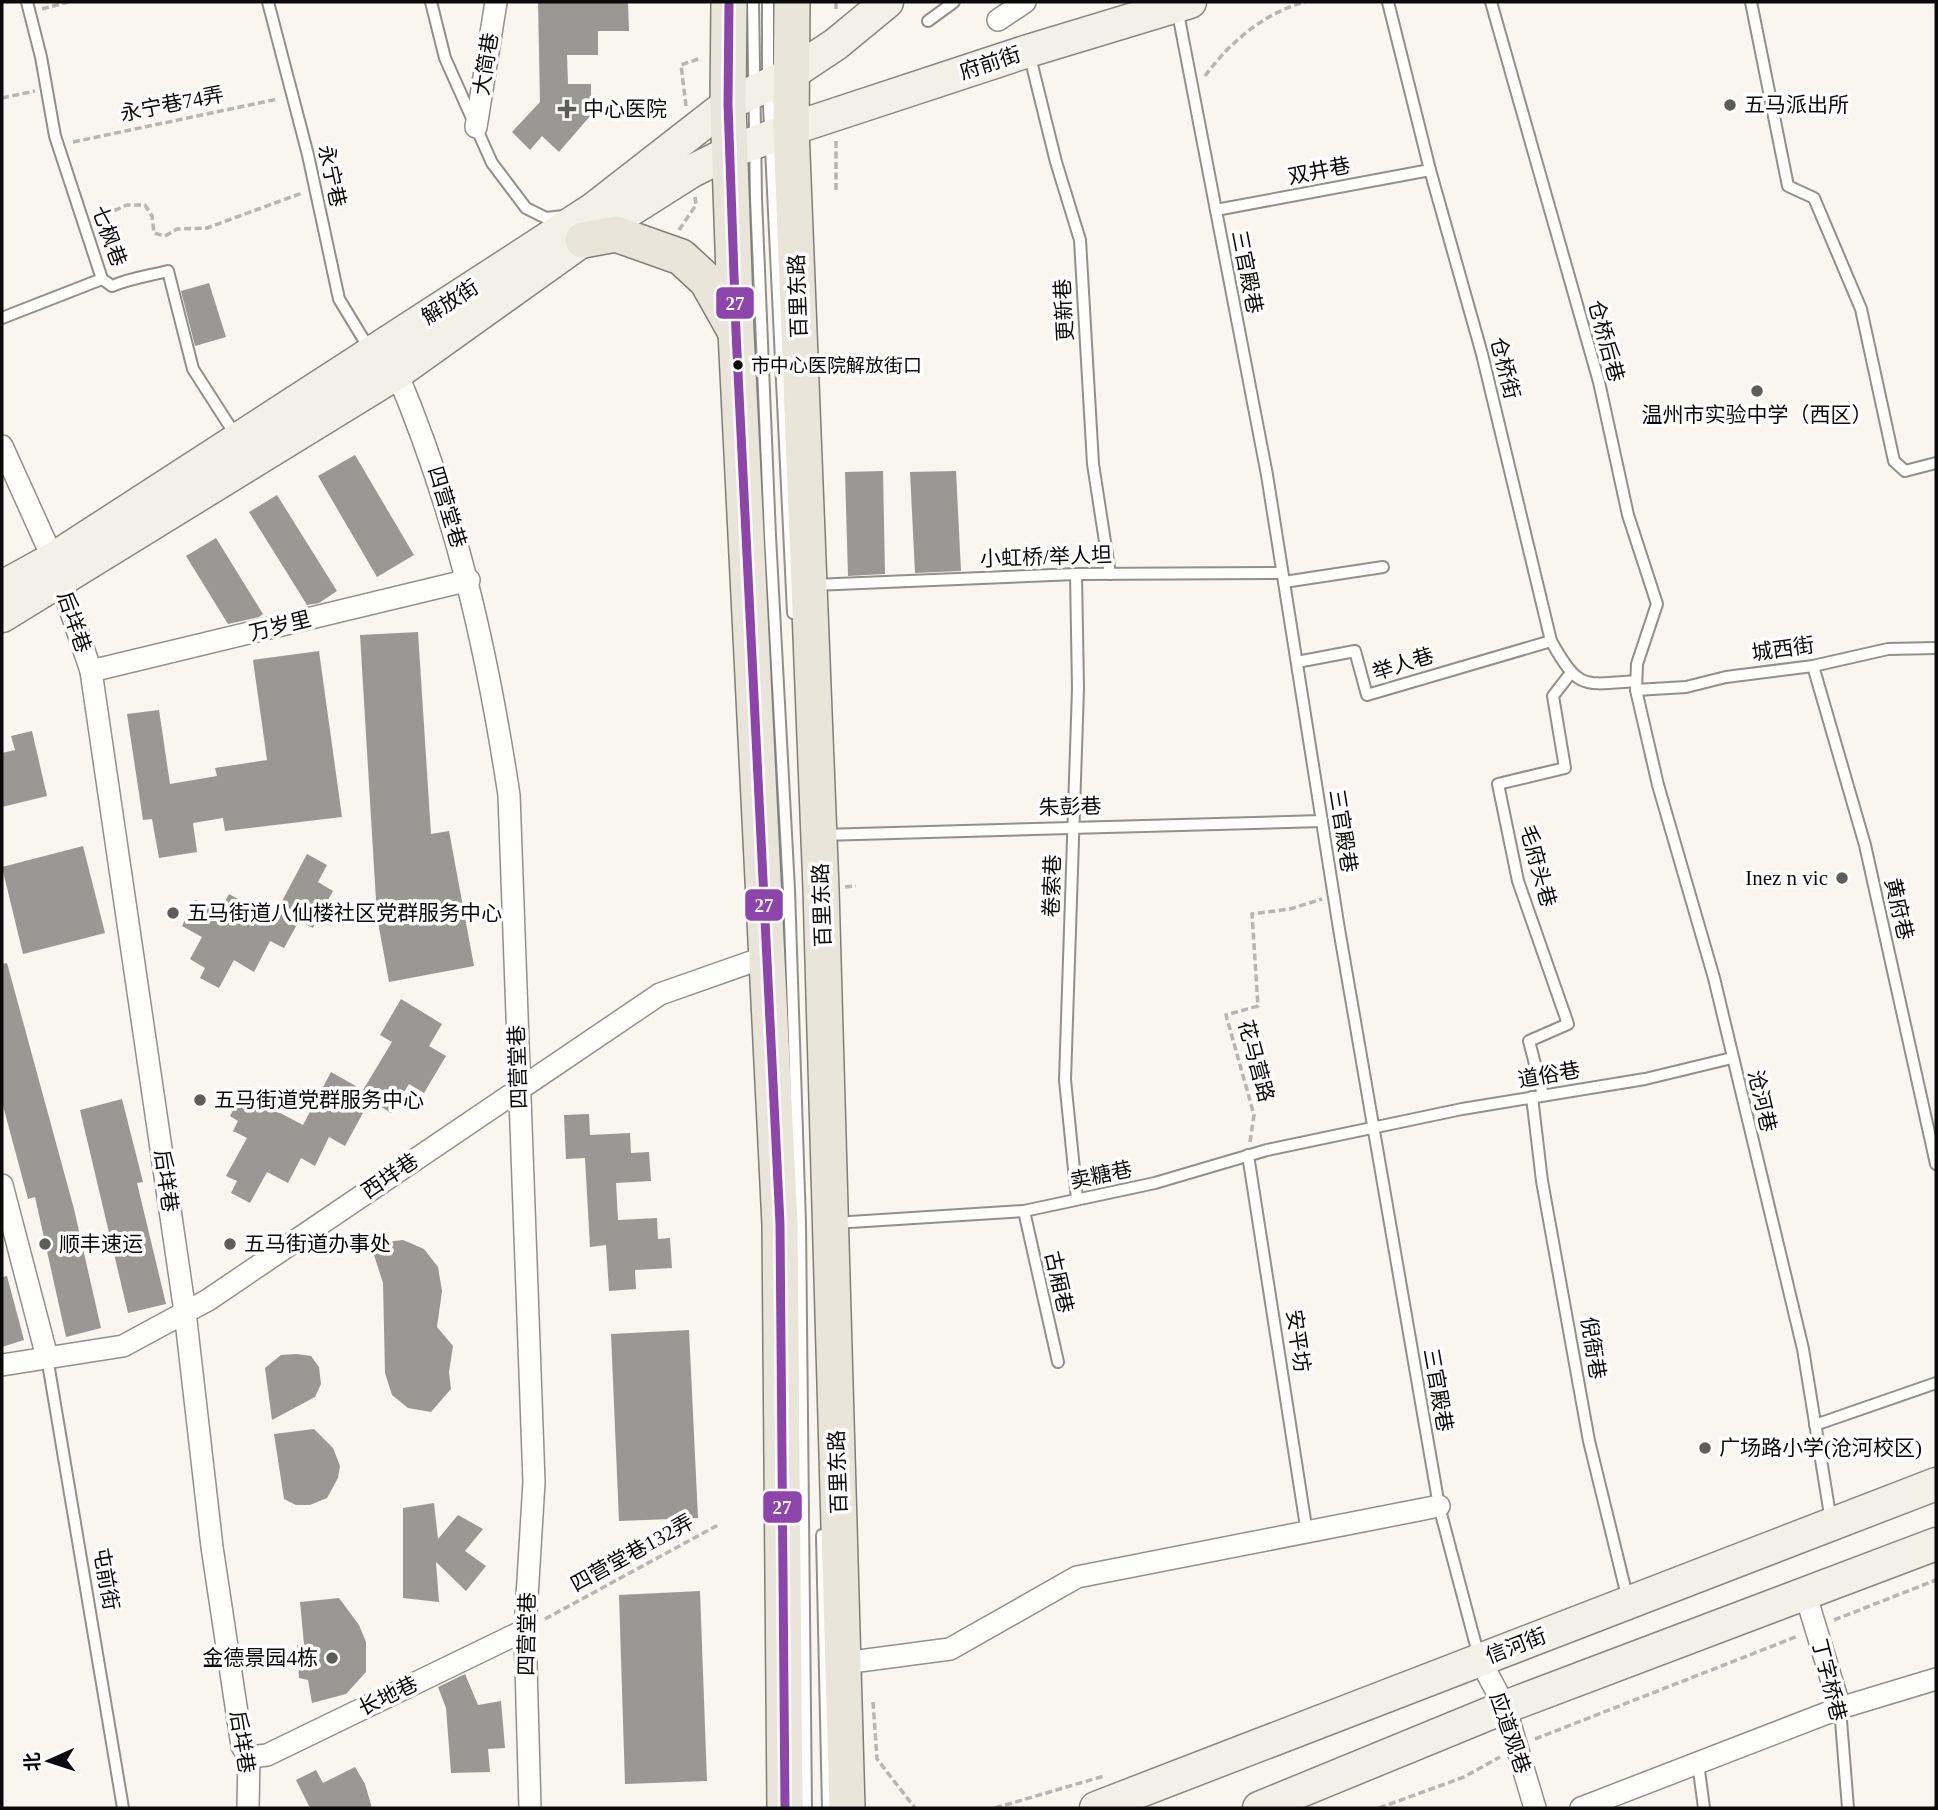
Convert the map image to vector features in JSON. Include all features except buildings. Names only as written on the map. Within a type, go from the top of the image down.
[{"type":"main road","name":"百里东路","points":[[729,2],[760,88],[761,140],[810,585],[831,1223],[857,1662],[847,1808]]},
{"type":"main road","name":"百里东路","points":[[785,1808],[780,1224],[736,332],[761,140],[760,88],[792,2]]},
{"type":"main road","name":"解放街","points":[[2,587],[56,570],[397,373],[760,88],[836,44],[887,2]]},
{"type":"main road","name":"府前街","points":[[761,140],[1028,51],[1183,4]]},
{"type":"main road","name":"解放街","points":[[2,616],[56,570],[238,439],[375,350],[584,227],[692,171],[761,140]]},
{"type":"main road","points":[[584,227],[653,244],[681,257],[707,281],[736,332]]},
{"type":"main road","name":"信河街","points":[[1096,1808],[1936,1484]]},
{"type":"main road","points":[[1259,1808],[1505,1707],[1806,1596],[1936,1544]]},
{"type":"street","name":"大简巷","points":[[476,127],[496,2]]},
{"type":"street","points":[[998,20],[1026,2]]},
{"type":"street","name":"四营堂巷","points":[[375,350],[397,373],[428,448],[469,580],[492,686],[509,794],[534,1482],[525,1630],[530,1808]]},
{"type":"street","name":"后垟巷","points":[[2,446],[56,570],[91,671],[185,1312],[212,1547],[242,1746],[249,1757],[248,1808]]},
{"type":"street","name":"万岁里","points":[[91,671],[469,580]]},
{"type":"street","name":"西垟巷","points":[[2,1365],[124,1346],[185,1312],[660,994],[768,956]]},
{"type":"street","points":[[2,1185],[47,1357]]},
{"type":"street","points":[[857,1662],[950,1649],[1077,1577],[1439,1506]]},
{"type":"street","name":"丁字桥巷","points":[[1806,1596],[1840,1708]]},
{"type":"street","name":"长地巷","points":[[249,1757],[267,1755],[525,1630]]},
{"type":"street","name":"应道观巷","points":[[1480,1660],[1505,1707],[1535,1808]]},
{"type":"street","points":[[1581,1808],[1840,1708],[1936,1679]]},
{"type":"lane","name":"永宁巷","points":[[268,2],[315,186],[339,299],[375,350]]},
{"type":"lane","points":[[431,2],[445,58],[492,163],[526,208],[546,218],[584,227]]},
{"type":"lane","points":[[753,2],[760,88]]},
{"type":"lane","points":[[760,88],[768,2]]},
{"type":"lane","points":[[928,21],[954,2]]},
{"type":"lane","name":"仓桥街","points":[[1388,2],[1430,170],[1482,354],[1551,641],[1570,674]]},
{"type":"lane","name":"仓桥后巷","points":[[1491,2],[1599,382],[1628,515],[1657,604],[1637,664],[1636,686]]},
{"type":"lane","points":[[1751,2],[1788,186],[1814,198],[1861,309],[1894,461],[1905,471],[1936,463]]},
{"type":"lane","name":"三官殿巷","points":[[1183,4],[1193,91],[1267,475],[1334,896],[1439,1506],[1480,1660]]},
{"type":"lane","name":"七枫巷","points":[[28,7],[58,146],[102,279],[112,286],[134,276],[167,271],[193,369],[238,439]]},
{"type":"lane","name":"更新巷","points":[[1028,51],[1056,162],[1080,240],[1093,464],[1110,574]]},
{"type":"lane","points":[[761,140],[793,624]]},
{"type":"lane","points":[[761,140],[769,536],[790,913],[800,1210],[806,1808]]},
{"type":"lane","name":"双井巷","points":[[1216,210],[1430,170]]},
{"type":"lane","points":[[2,318],[102,279]]},
{"type":"lane","name":"小虹桥/举人坦","points":[[810,585],[1076,574],[1283,578],[1382,567]]},
{"type":"lane","name":"卷索巷","points":[[1076,574],[1078,689],[1065,1080],[1077,1199]]},
{"type":"lane","name":"举人巷","points":[[1297,662],[1355,651],[1367,695],[1551,641]]},
{"type":"lane","name":"城西街","points":[[1636,686],[1686,687],[1726,677],[1813,666],[1888,649],[1936,648]]},
{"type":"lane","name":"黄府巷","points":[[1813,666],[1865,845],[1936,1164]]},
{"type":"lane","points":[[1570,674],[1588,684],[1636,686]]},
{"type":"lane","name":"毛府头巷","points":[[1538,1096],[1529,1041],[1569,1024],[1518,881],[1498,784],[1565,768],[1553,696],[1570,674]]},
{"type":"lane","name":"沧河巷","points":[[1636,686],[1658,785],[1714,978],[1803,1349],[1832,1525]]},
{"type":"lane","name":"朱彭巷","points":[[819,835],[1322,821]]},
{"type":"lane","name":"道俗巷","points":[[1373,1128],[1538,1096],[1645,1079],[1732,1058]]},
{"type":"lane","name":"倪衙巷","points":[[1538,1096],[1542,1181],[1589,1441],[1629,1603]]},
{"type":"lane","name":"卖糖巷","points":[[831,1223],[1024,1211],[1155,1183],[1248,1156],[1373,1128]]},
{"type":"lane","name":"安平坊","points":[[1248,1156],[1307,1533]]},
{"type":"lane","name":"古厢巷","points":[[1024,1211],[1058,1362]]},
{"type":"lane","name":"屯前街","points":[[47,1357],[123,1808]]},
{"type":"lane","points":[[1815,1425],[1936,1383]]},
{"type":"lane","points":[[822,1528],[828,1808]]},
{"type":"lane","name":"丁字桥巷","points":[[1840,1708],[1848,1808]]},
{"type":"lane","points":[[1698,1763],[1704,1808]]},
{"type":"path","points":[[28,7],[68,2]]},
{"type":"path","points":[[1193,91],[1219,57],[1254,26],[1290,6],[1305,2]]},
{"type":"path","points":[[2,97],[47,89]]},
{"type":"path","name":"永宁巷74弄","points":[[58,146],[293,96]]},
{"type":"path","points":[[83,223],[127,205],[145,205],[152,216],[154,233],[165,236],[177,229],[207,228],[241,213],[255,212],[265,205],[295,197],[315,186]]},
{"type":"path","name":"花马营路","points":[[1248,1156],[1254,1115],[1226,1014],[1258,1006],[1252,914],[1290,909],[1334,896]]},
{"type":"path","name":"四营堂巷132弄","points":[[525,1630],[718,1524]]},
{"type":"path","points":[[1378,1808],[1464,1777],[1517,1747],[1936,1580]]},
{"type":"path","points":[[857,1662],[877,1759],[917,1808]]},
{"type":"transit line","name":"27","points":[[729,2],[728,104],[736,332],[780,1224],[785,1808]]},
{"type":"place","name":"五马派出所","points":[[1730,105]]},
{"type":"place","name":"中心医院","points":[[567,109]]},
{"type":"place","name":"市中心医院解放街口","points":[[738,365]]},
{"type":"place","name":"温州市实验中学（西区）","points":[[1757,391]]},
{"type":"place","name":"Inez n vic","points":[[1842,878]]},
{"type":"place","name":"五马街道八仙楼社区党群服务中心","points":[[173,913]]},
{"type":"place","name":"五马街道党群服务中心","points":[[200,1100]]},
{"type":"place","name":"顺丰速运","points":[[45,1244]]},
{"type":"place","name":"五马街道办事处","points":[[230,1244]]},
{"type":"place","name":"广场路小学(沧河校区)","points":[[1705,1448]]},
{"type":"place","name":"金德景园4栋","points":[[332,1658]]}]
